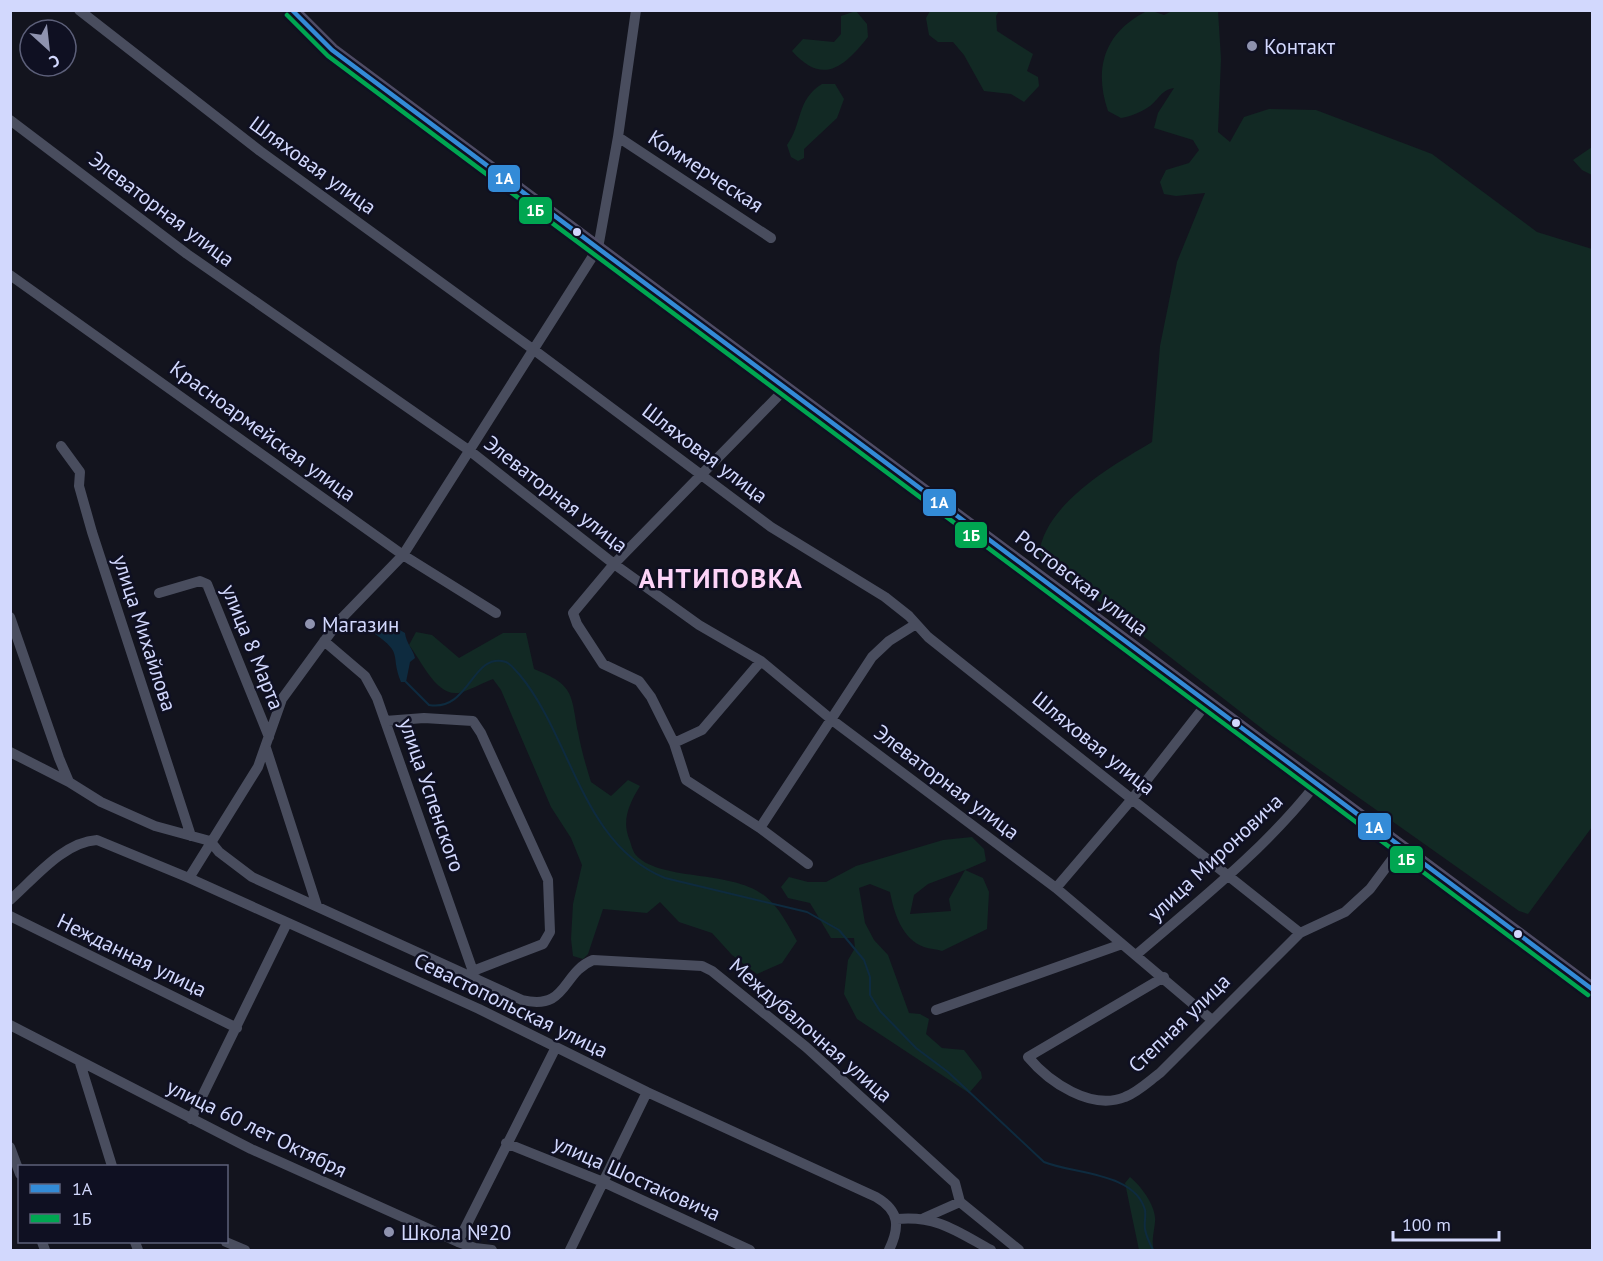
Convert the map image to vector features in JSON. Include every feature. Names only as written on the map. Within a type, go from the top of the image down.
[{"type":"main road","name":"Ростовская улица","points":[[291,10],[332,50],[1593,989]]},
{"type":"street","name":"Шляховая улица","points":[[79,10],[260,151],[534,350],[771,527],[885,597],[1300,933]]},
{"type":"street","points":[[189,878],[258,767],[282,699],[339,621],[404,555],[598,248],[618,137],[636,10]]},
{"type":"street","name":"Элеваторная улица","points":[[10,120],[187,254],[470,451],[614,564],[699,625],[761,661],[832,720],[1056,888],[1164,976],[1212,1020]]},
{"type":"street","name":"Коммерческая","points":[[618,137],[771,238]]},
{"type":"street","name":"Красноармейская улица","points":[[10,275],[404,555],[496,613]]},
{"type":"street","points":[[786,388],[614,564],[574,609],[574,618],[603,663],[639,681],[651,697],[675,743],[683,774],[690,784],[760,828],[808,864]]},
{"type":"street","name":"улица Михайлова","points":[[61,446],[80,472],[79,486],[92,532],[191,836]]},
{"type":"street","name":"улица 8 Марта","points":[[159,593],[200,581],[207,584],[267,743],[317,906]]},
{"type":"street","points":[[10,617],[69,782]]},
{"type":"street","points":[[760,828],[872,657],[889,641],[916,624]]},
{"type":"street","name":"улица Успенского","points":[[324,641],[365,676],[377,698],[475,976]]},
{"type":"street","points":[[675,743],[702,730],[761,661]]},
{"type":"street","points":[[1056,888],[1132,799],[1207,703]]},
{"type":"street","points":[[10,752],[69,782],[101,802],[155,826],[210,841],[219,852],[252,877],[475,976],[543,944],[550,932],[548,880],[481,733],[473,721],[424,718],[385,721]]},
{"type":"street","name":"улица Мироновича","points":[[1136,955],[1228,876],[1295,810],[1316,784]]},
{"type":"street","name":"Севастопольская улица","points":[[10,900],[77,845],[97,840],[189,878],[479,1009],[647,1092],[876,1197],[891,1207],[897,1219]]},
{"type":"street","name":"Степная улица","points":[[1164,976],[1028,1057],[1048,1078],[1072,1092],[1087,1097],[1124,1097],[1160,1073],[1300,933],[1345,912],[1370,890],[1402,846]]},
{"type":"street","name":"Нежданная улица","points":[[10,916],[237,1028]]},
{"type":"street","points":[[191,1119],[287,923]]},
{"type":"street","points":[[936,1011],[1122,944]]},
{"type":"street","name":"Междубалочная улица","points":[[475,976],[522,1000],[544,1003],[558,995],[580,968],[593,960],[702,966],[712,971],[806,1047],[955,1184],[960,1202]]},
{"type":"street","name":"улица 60 лет Октября","points":[[10,1025],[191,1119],[385,1210],[474,1250],[492,1251]]},
{"type":"street","points":[[458,1242],[556,1047]]},
{"type":"street","points":[[80,1063],[111,1165]]},
{"type":"street","points":[[570,1251],[647,1092]]},
{"type":"street","name":"улица Шостаковича","points":[[506,1143],[603,1182],[750,1251]]},
{"type":"street","points":[[10,1147],[18,1169]]},
{"type":"street","points":[[924,1218],[960,1202],[1019,1251]]},
{"type":"street","points":[[889,1251],[896,1235],[897,1219],[924,1218],[939,1222],[991,1251]]},
{"type":"street","points":[[228,1243],[245,1251]]},
{"type":"green space","points":[[1149,10],[1164,15],[1172,11],[1218,11],[1221,59],[1218,132],[1230,142],[1244,117],[1269,109],[1316,110],[1432,154],[1537,232],[1592,249],[1592,827],[1528,914],[1519,911],[1269,734],[1039,555],[1044,536],[1053,519],[1066,503],[1100,475],[1152,442],[1160,346],[1177,262],[1205,193],[1176,196],[1164,194],[1160,182],[1166,170],[1189,163],[1199,150],[1193,140],[1154,128],[1158,113],[1174,88],[1166,91],[1150,106],[1133,115],[1121,118],[1108,111],[1102,80],[1106,52],[1122,28]]},
{"type":"green space","points":[[856,11],[867,24],[868,37],[842,64],[823,70],[814,68],[803,62],[792,51],[803,39],[834,42],[841,34],[841,16]]},
{"type":"green space","points":[[930,11],[999,11],[996,16],[997,31],[1033,54],[1027,71],[1038,77],[1039,86],[1024,102],[1011,94],[984,91],[964,55],[953,42],[938,42],[929,35],[926,18]]},
{"type":"green space","points":[[822,84],[835,84],[844,99],[837,118],[804,149],[804,158],[798,161],[791,157],[787,145],[808,97]]},
{"type":"green space","points":[[1592,147],[1592,175],[1582,170],[1573,160]]},
{"type":"green space","points":[[416,632],[432,635],[459,658],[503,633],[526,633],[534,669],[557,680],[572,699],[591,782],[611,796],[628,780],[640,786],[626,820],[627,834],[635,854],[646,863],[660,869],[734,882],[765,896],[779,911],[797,941],[782,963],[757,974],[732,955],[712,933],[679,922],[660,902],[647,913],[603,909],[588,954],[583,959],[573,956],[571,939],[573,904],[582,865],[571,838],[551,807],[501,690],[493,679],[460,693],[449,692],[442,688],[429,675],[409,645]]},
{"type":"green space","points":[[972,837],[984,849],[986,861],[965,870],[983,878],[989,892],[987,929],[942,951],[924,947],[910,938],[900,924],[890,892],[870,884],[859,888],[865,923],[874,940],[888,955],[909,1013],[920,1014],[929,1019],[926,1034],[942,1048],[964,1050],[981,1072],[982,1078],[969,1093],[857,1019],[844,994],[848,960],[855,948],[854,938],[831,938],[810,903],[788,898],[781,887],[789,877],[808,882],[826,882],[856,866],[943,840]],"holes":[[[965,870],[949,899],[951,911],[910,914],[914,895],[928,884]]]},
{"type":"green space","points":[[1130,1177],[1143,1191],[1155,1216],[1154,1250],[1139,1250],[1125,1183]]},
{"type":"water","points":[[384,621],[405,633],[414,655],[415,658],[410,662],[406,682],[401,682],[395,655],[390,646],[375,634],[373,625]]},
{"type":"waterway","points":[[406,682],[429,705],[443,705],[454,700],[485,665],[495,661],[510,664],[537,699],[596,815],[614,841],[637,862],[665,878],[807,912],[839,930],[864,960],[870,977],[870,995],[880,1011],[916,1048],[948,1072],[1044,1162],[1101,1176],[1129,1188],[1139,1198],[1145,1210],[1145,1227],[1153,1250]]},
{"type":"transit line","name":"1А","points":[[292,10],[332,50],[1592,989]]},
{"type":"transit line","name":"1Б","points":[[287,15],[328,56],[1588,995]]},
{"type":"place","name":"Контакт","points":[[1252,46]]},
{"type":"place","name":"Магазин","points":[[310,624]]},
{"type":"place","name":"Школа №20","points":[[389,1232]]},
{"type":"district","name":"АНТИПОВКА","points":[[721,578]]}]
